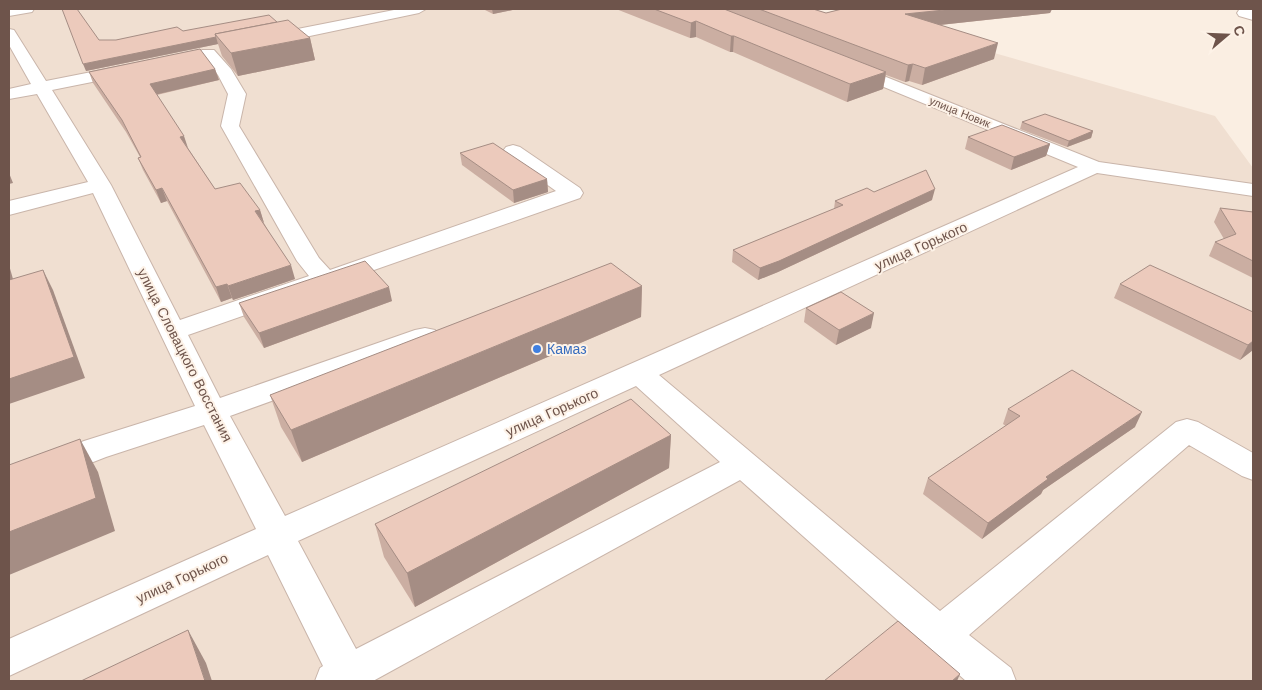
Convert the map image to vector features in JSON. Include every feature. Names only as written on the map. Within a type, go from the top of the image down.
[{"type":"street","points":[[9,12],[28,9]]},
{"type":"street","points":[[256,43],[419,9]]},
{"type":"street","points":[[1253,11],[1244,13],[1253,16]]},
{"type":"street","name":"улица Словацкого Восстания","points":[[9,33],[40,88],[100,185],[212,411],[278,534],[345,679]]},
{"type":"street","points":[[208,53],[225,73],[237,94],[230,126],[309,262],[324,280]]},
{"type":"street","name":"улица Новик","points":[[832,60],[1095,168],[1253,190]]},
{"type":"street","points":[[9,94],[142,66]]},
{"type":"street","points":[[173,331],[572,193],[513,151]]},
{"type":"street","name":"улица Горького","points":[[9,658],[278,534],[1095,168]]},
{"type":"street","points":[[9,208],[100,185]]},
{"type":"street","points":[[9,483],[94,449],[212,411],[446,329]]},
{"type":"street","points":[[638,373],[940,635],[996,681]]},
{"type":"street","points":[[940,635],[1187,430],[1253,468]]},
{"type":"street","points":[[345,679],[743,464]]},
{"type":"shaded area","points":[[9,9],[797,9],[832,21],[861,15],[1215,116],[1253,168],[1253,681],[9,681]]},
{"type":"building","points":[[62,9],[77,9],[99,40],[116,40],[177,27],[183,31],[269,15],[277,22],[215,34],[216,37],[83,64]]},
{"type":"building","points":[[654,9],[724,9],[886,72],[850,84],[696,21],[691,23]]},
{"type":"building","points":[[759,9],[813,9],[826,13],[842,9],[954,9],[905,14],[998,43],[925,68],[913,64],[908,65]]},
{"type":"building","points":[[288,20],[310,38],[231,53],[215,34]]},
{"type":"building","points":[[200,49],[215,69],[150,84],[184,136],[180,137],[215,189],[240,183],[260,210],[255,211],[291,265],[228,286],[227,284],[216,287],[162,188],[156,190],[138,158],[141,157],[122,120],[89,72]]},
{"type":"building","points":[[1045,114],[1093,131],[1069,141],[1022,122]]},
{"type":"building","points":[[1002,125],[1050,144],[1014,157],[968,137]]},
{"type":"building","points":[[493,143],[547,179],[513,190],[460,153]]},
{"type":"building","points":[[926,170],[935,189],[779,261],[760,268],[733,250],[843,205],[835,201],[867,188],[874,192]]},
{"type":"building","points":[[1220,208],[1253,212],[1253,261],[1215,242],[1236,234]]},
{"type":"building","points":[[365,261],[389,287],[259,333],[239,303]]},
{"type":"building","points":[[611,263],[642,286],[291,430],[270,395]]},
{"type":"building","points":[[1150,265],[1253,312],[1253,341],[1248,345],[1120,284]]},
{"type":"building","points":[[43,270],[74,357],[9,379],[9,280]]},
{"type":"building","points":[[841,292],[874,313],[839,330],[806,308]]},
{"type":"building","points":[[1072,370],[1142,412],[1046,477],[1048,479],[988,523],[928,478],[1020,416],[1008,409]]},
{"type":"building","points":[[631,399],[671,435],[407,573],[375,524]]},
{"type":"building","points":[[80,439],[96,498],[9,532],[9,465]]},
{"type":"building","points":[[898,621],[960,674],[952,681],[824,681]]},
{"type":"building","points":[[188,630],[205,681],[81,681]]},
{"type":"place","name":"Камаз","points":[[537,349]]}]
